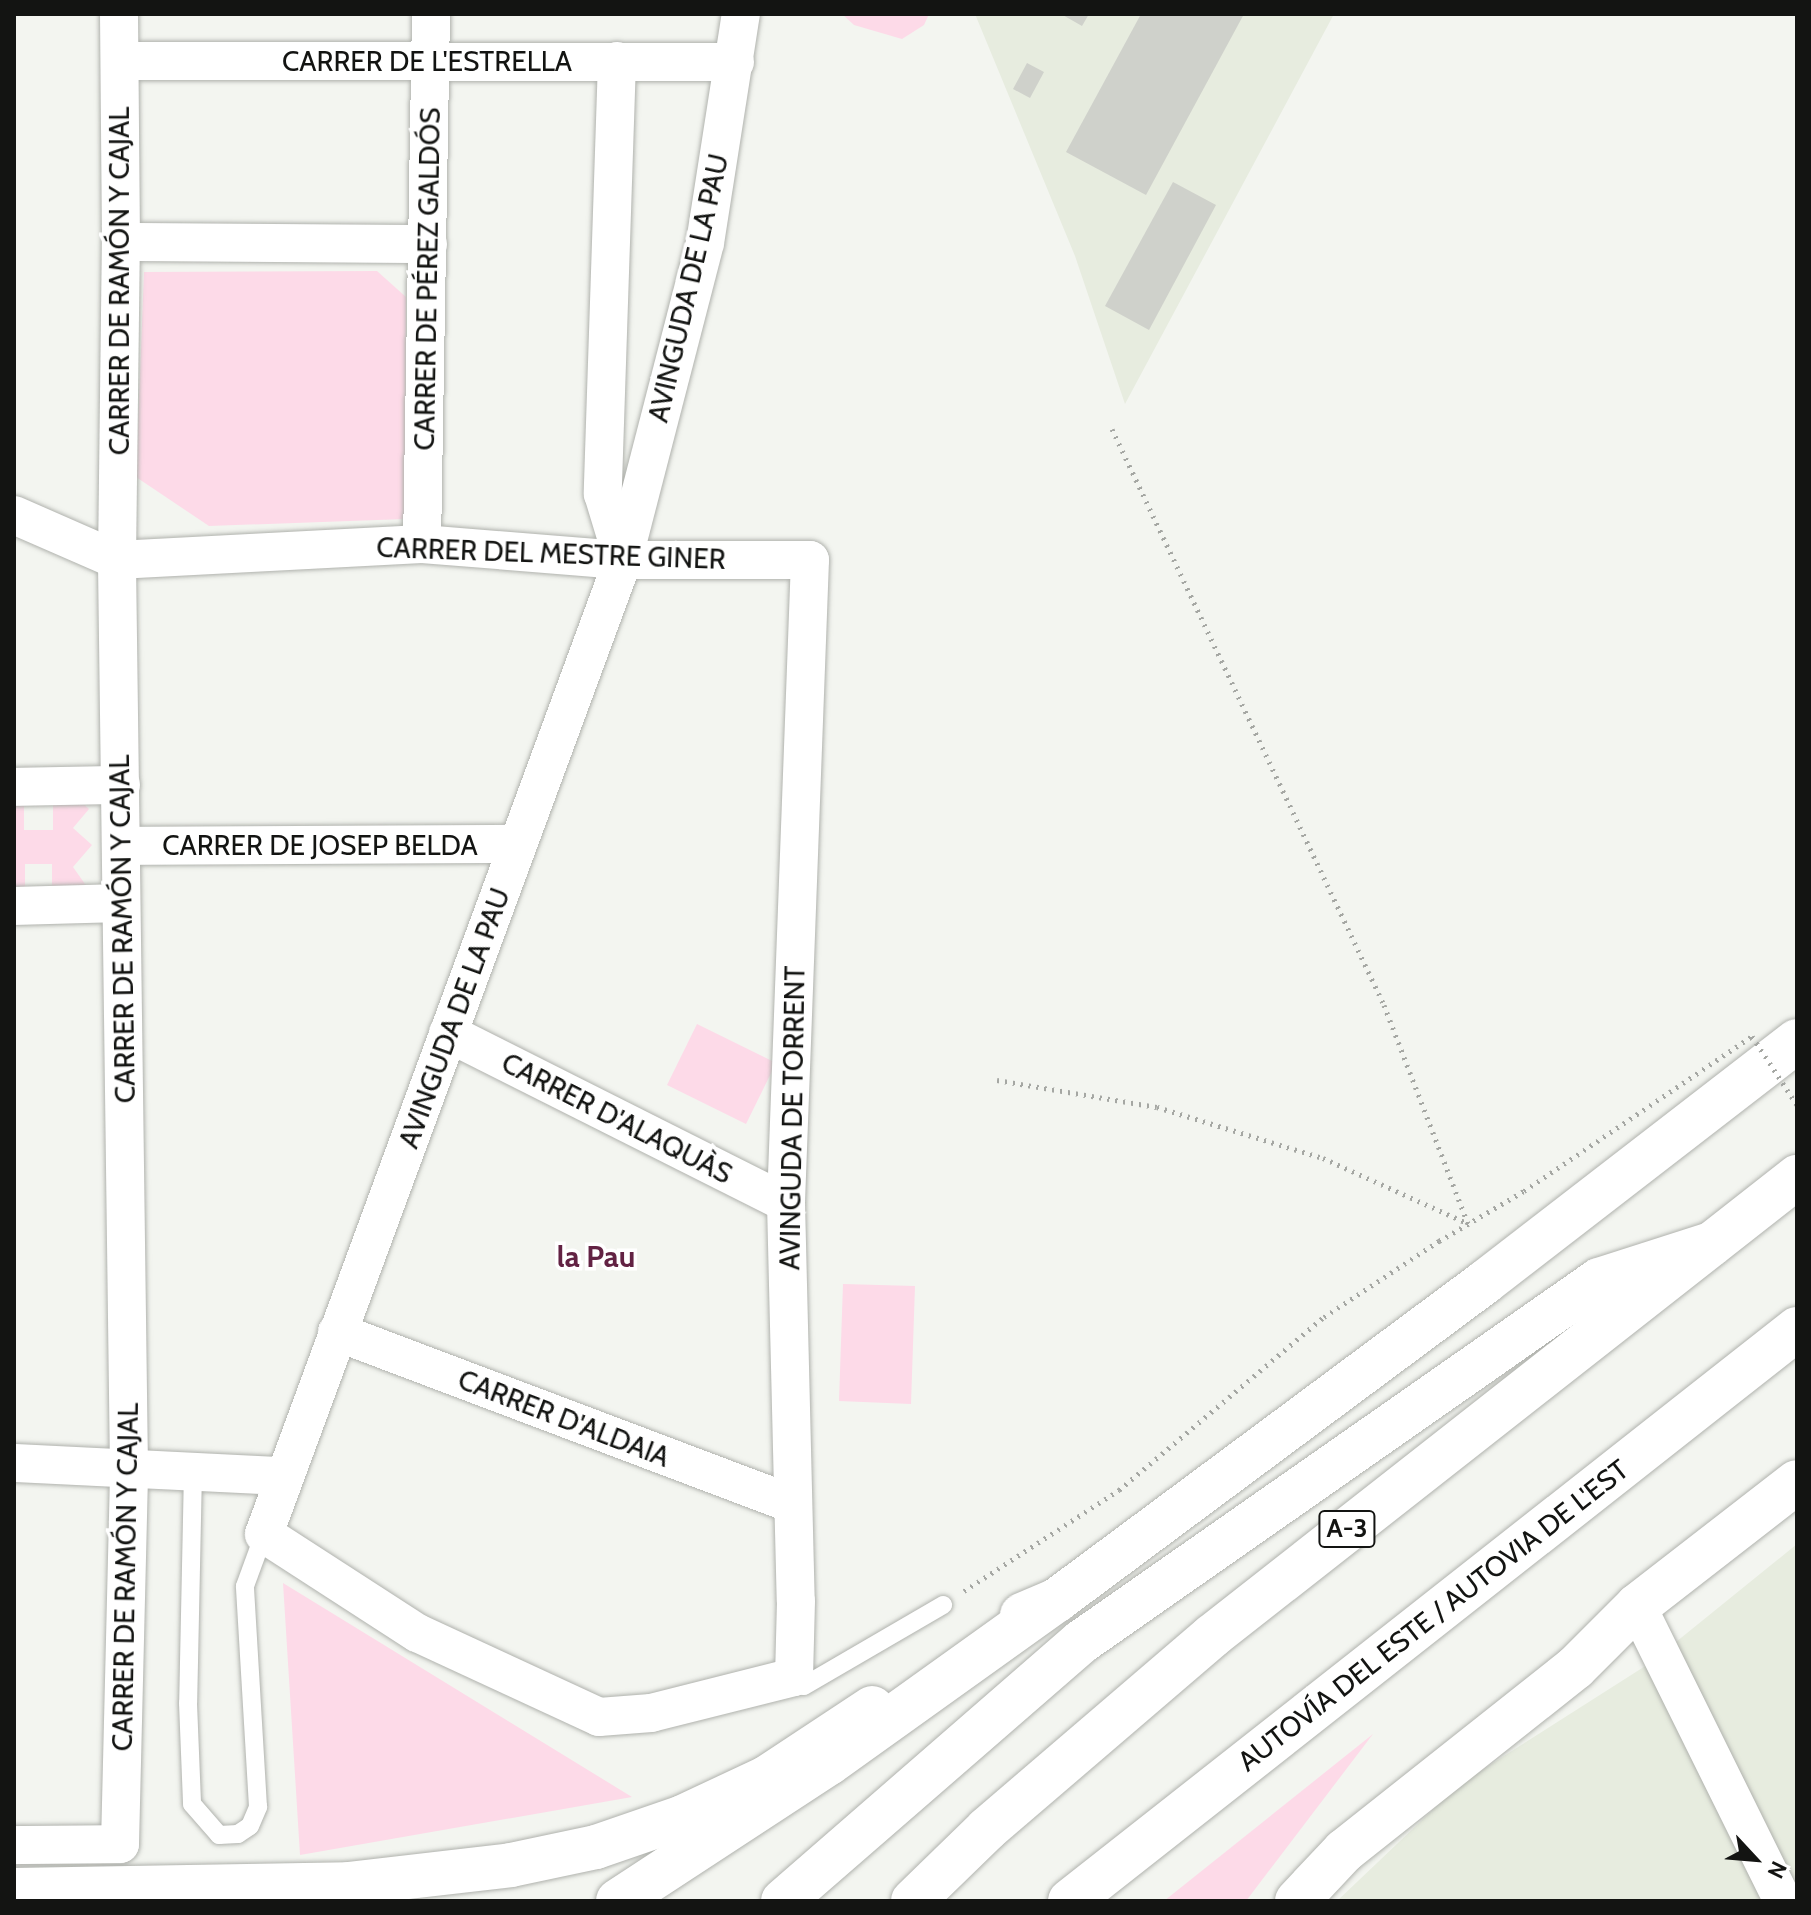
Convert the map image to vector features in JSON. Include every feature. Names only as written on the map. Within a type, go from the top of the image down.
[{"type":"main road","points":[[618,1901],[829,1763],[1057,1600],[1485,1282],[1797,1041]]},
{"type":"main road","name":"A-3","points":[[913,1901],[987,1829],[1212,1636],[1797,1177]]},
{"type":"main road","points":[[783,1901],[1081,1642],[1599,1280],[1711,1244]]},
{"type":"main road","name":"AUTOVÍA DEL ESTE / AUTOVIA DE L'EST","points":[[1070,1901],[1797,1329]]},
{"type":"main road","points":[[1297,1901],[1344,1851],[1575,1668],[1637,1606],[1797,1482]]},
{"type":"main road","points":[[14,1890],[348,1884],[511,1865],[596,1847],[683,1817],[766,1778],[1001,1624],[1057,1600]]},
{"type":"street","name":"CARRER DE RAMÓN Y CAJAL","points":[[14,1845],[120,1844],[129,1468],[117,560],[121,242],[119,14]]},
{"type":"street","name":"CARRER DE PÉREZ GALDÓS","points":[[422,544],[431,14]]},
{"type":"street","name":"AVINGUDA DE LA PAU","points":[[264,1534],[623,560],[705,243],[741,14]]},
{"type":"street","name":"CARRER DE L'ESTRELLA","points":[[120,61],[735,62]]},
{"type":"street","name":"AVINGUDA DE LA PAU","points":[[617,61],[603,494],[623,560]]},
{"type":"street","points":[[121,242],[428,244]]},
{"type":"street","name":"CARRER DEL MESTRE GINER","points":[[14,515],[117,560],[422,544],[623,560],[810,560]]},
{"type":"street","name":"AVINGUDA DE TORRENT","points":[[794,1677],[796,1601],[791,1504],[786,1203],[810,560]]},
{"type":"street","points":[[14,787],[121,785]]},
{"type":"street","name":"CARRER DE JOSEP BELDA","points":[[121,846],[518,844]]},
{"type":"street","points":[[14,906],[121,903]]},
{"type":"street","name":"CARRER D'ALAQUÀS","points":[[448,1033],[786,1203]]},
{"type":"street","name":"CARRER D'ALDAIA","points":[[337,1332],[791,1504]]},
{"type":"street","points":[[14,1463],[284,1476]]},
{"type":"street","points":[[264,1534],[417,1633],[599,1717],[651,1713],[794,1677]]},
{"type":"street","points":[[1637,1606],[1783,1901]]},
{"type":"lane","points":[[193,1471],[188,1703],[192,1804],[219,1835],[238,1834],[250,1826],[258,1807],[245,1586],[264,1534]]},
{"type":"lane","points":[[794,1677],[804,1686],[943,1605]]},
{"type":"path","points":[[1112,429],[1384,1005],[1468,1224]]},
{"type":"path","points":[[943,1605],[1119,1490],[1324,1317],[1524,1191],[1752,1036],[1797,1105]]},
{"type":"path","points":[[997,1080],[1157,1107],[1187,1116],[1323,1158],[1468,1224]]},
{"type":"shaded area","points":[[842,14],[929,14],[924,25],[902,39],[854,25]]},
{"type":"shaded area","points":[[975,14],[1334,14],[1125,404],[1075,256]]},
{"type":"shaded area","points":[[377,271],[406,297],[405,519],[209,526],[136,477],[144,272]]},
{"type":"shaded area","points":[[53,799],[78,799],[89,809],[73,828],[92,845],[73,867],[85,884],[78,894],[52,894],[52,864],[25,864],[25,894],[14,894],[14,803],[24,803],[24,830],[53,830]]},
{"type":"shaded area","points":[[697,1024],[776,1063],[746,1124],[667,1085]]},
{"type":"shaded area","points":[[843,1284],[915,1286],[911,1404],[839,1401]]},
{"type":"shaded area","points":[[1797,1544],[1797,1901],[1337,1901],[1460,1784],[1650,1663]]},
{"type":"shaded area","points":[[283,1583],[402,1656],[632,1797],[300,1855]]},
{"type":"shaded area","points":[[1373,1734],[1246,1901],[1164,1901]]},
{"type":"building","points":[[1061,14],[1089,14],[1082,26]]},
{"type":"building","points":[[1141,14],[1244,14],[1146,195],[1066,152]]},
{"type":"building","points":[[1027,63],[1044,72],[1030,98],[1013,89]]},
{"type":"building","points":[[1173,182],[1216,205],[1149,330],[1105,306]]},
{"type":"district","name":"la Pau","points":[[596,1257]]}]
